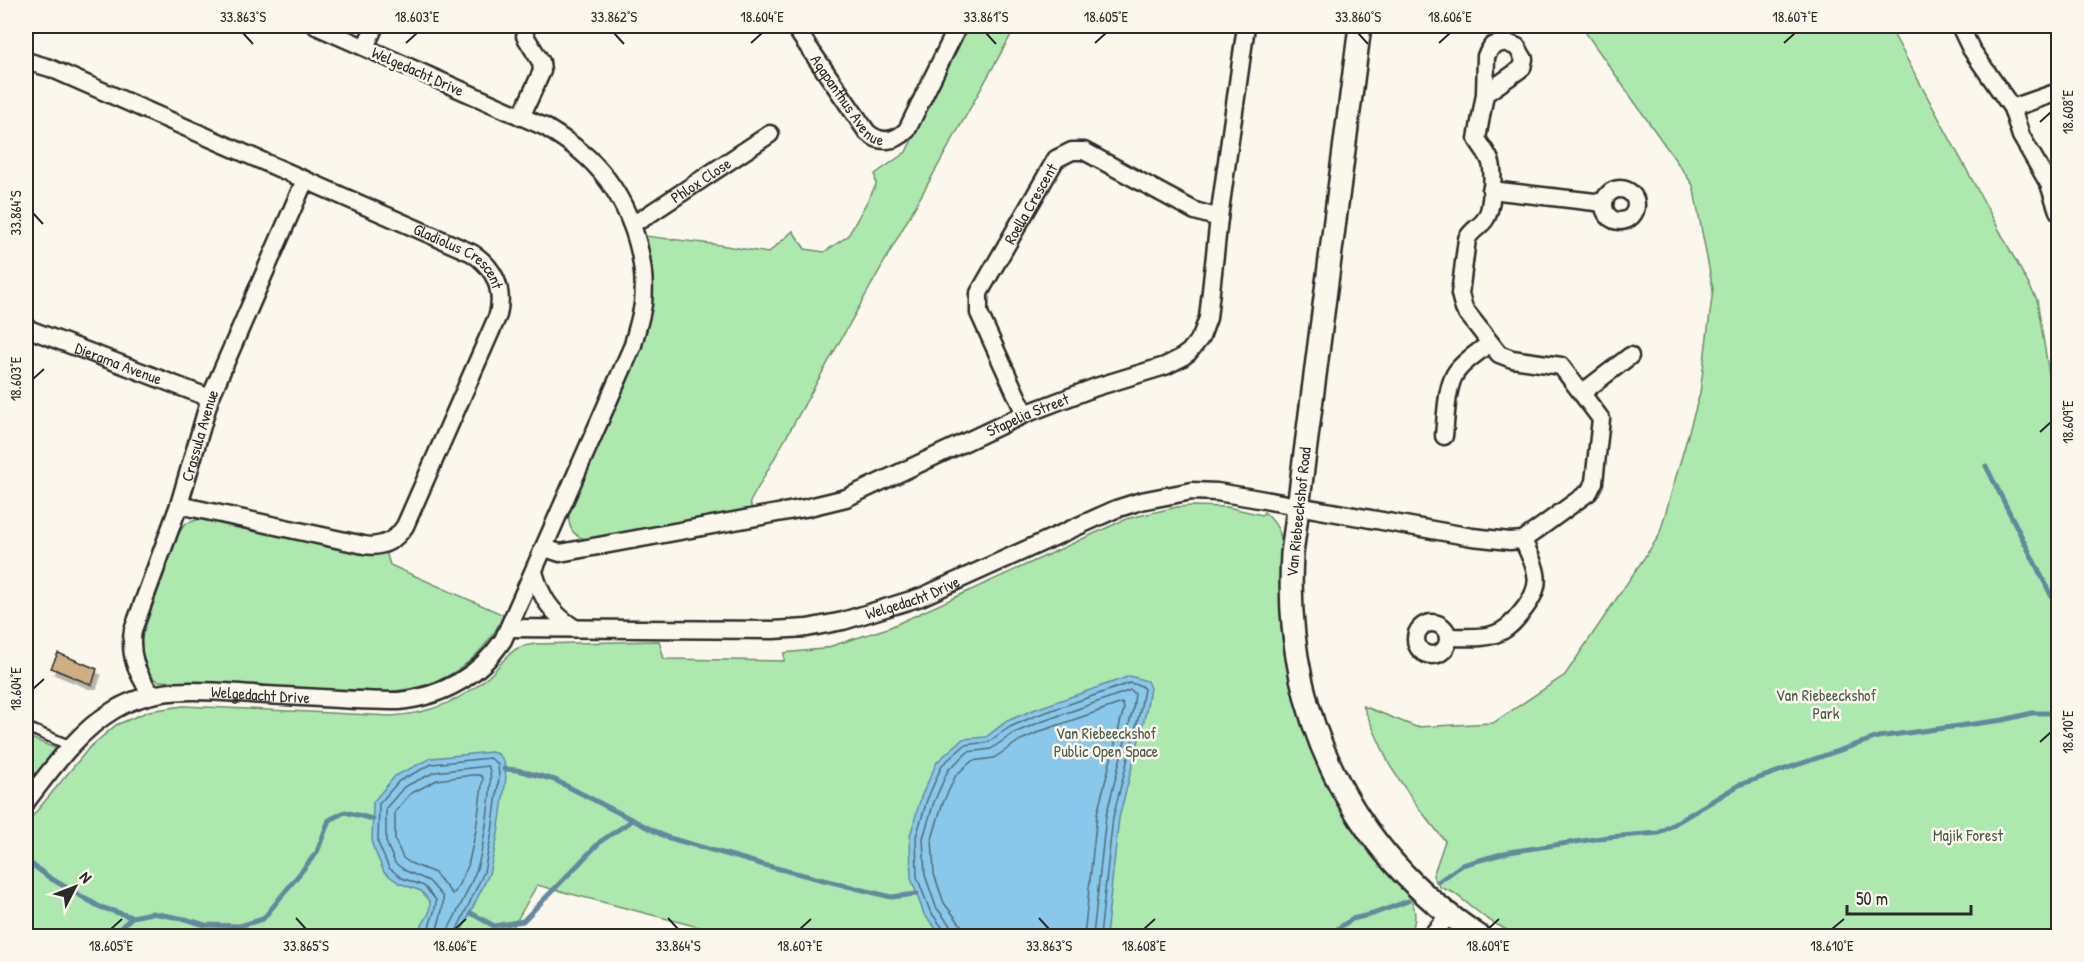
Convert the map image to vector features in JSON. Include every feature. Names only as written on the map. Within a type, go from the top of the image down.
[{"type":"street","name":"Welgedacht Drive","points":[[26,802],[89,728],[114,709],[151,694],[191,690],[374,701],[416,699],[446,690],[473,673],[495,651],[509,628],[633,345],[643,306],[641,261],[631,223],[617,194],[598,168],[570,142],[554,132],[316,26]]},
{"type":"street","points":[[365,47],[375,26]]},
{"type":"street","name":"Agapanthus Avenue","points":[[794,26],[867,132],[877,139],[889,140],[902,135],[907,130],[958,26]]},
{"type":"street","name":"Stapelia Street","points":[[545,548],[560,553],[805,508],[846,498],[1025,414],[1096,387],[1165,366],[1189,352],[1201,337],[1208,318],[1219,218],[1246,26]]},
{"type":"street","name":"Van Riebeeckshof Road","points":[[1360,26],[1297,506],[1290,577],[1292,628],[1301,682],[1318,738],[1346,797],[1375,840],[1399,869],[1449,915],[1479,936]]},
{"type":"street","points":[[1960,26],[1971,49],[2012,108],[2021,136],[2049,184],[2058,211]]},
{"type":"street","points":[[520,117],[542,71],[541,62],[525,36]]},
{"type":"street","name":"Gladiolus Crescent","points":[[26,61],[50,68],[481,259],[488,266],[498,285],[501,295],[498,315],[405,526],[394,539],[377,546],[364,545],[179,505]]},
{"type":"street","points":[[2012,108],[2058,92]]},
{"type":"street","points":[[1448,638],[1495,635],[1513,623],[1531,601],[1537,584],[1533,561],[1524,540],[1589,492],[1594,482],[1602,419],[1562,366],[1499,354],[1464,309],[1460,294],[1467,238],[1470,232],[1484,222],[1488,215],[1491,190],[1491,163],[1477,139],[1485,94]]},
{"type":"street","name":"Phlox Close","points":[[631,223],[642,219],[770,134]]},
{"type":"street","name":"Roella Crescent","points":[[1025,414],[979,313],[978,299],[979,293],[1056,159],[1072,151],[1084,151],[1195,211],[1219,218]]},
{"type":"street","name":"Crassula Avenue","points":[[151,694],[136,670],[133,660],[133,630],[179,505],[210,398],[305,180]]},
{"type":"street","points":[[1491,190],[1604,204]]},
{"type":"street","name":"Dierama Avenue","points":[[26,328],[210,398]]},
{"type":"street","points":[[1444,436],[1449,392],[1455,373],[1461,365],[1490,343]]},
{"type":"street","points":[[1583,392],[1630,356]]},
{"type":"street","name":"Welgedacht Drive","points":[[509,628],[773,630],[843,621],[921,597],[1116,509],[1159,496],[1192,491],[1217,492],[1472,537],[1510,541],[1524,540]]},
{"type":"street","points":[[534,573],[543,599],[554,613],[573,627]]},
{"type":"street","points":[[1431,936],[1449,915]]},
{"type":"lane","points":[[26,727],[72,747]]},
{"type":"green space","points":[[967,26],[1016,26],[750,502],[752,509],[594,539],[583,538],[574,533],[570,525],[569,513],[633,368],[647,327],[652,285],[645,236],[768,253],[793,231],[805,249],[824,252],[848,236],[876,185],[875,174],[906,152]]},
{"type":"green space","name":"Van Riebeeckshof Park","points":[[1581,26],[1889,26],[2037,300],[2058,430],[2058,936],[1517,936],[1487,919],[1454,893],[1440,887],[1433,876],[1445,841],[1417,806],[1390,766],[1363,706],[1416,727],[1493,723],[1565,675],[1659,536],[1700,393],[1713,289],[1693,185]]},
{"type":"green space","name":"Van Riebeeckshof Public Open Space","points":[[1191,506],[1227,507],[1262,515],[1264,512],[1277,528],[1282,545],[1280,611],[1286,661],[1307,737],[1328,785],[1355,830],[1411,899],[1415,918],[1409,936],[733,936],[537,885],[508,936],[26,936],[26,824],[89,748],[116,725],[149,711],[183,706],[391,716],[417,713],[454,700],[488,677],[514,650],[536,644],[659,641],[664,659],[784,661],[784,653],[822,649],[888,628],[1126,519]]},
{"type":"green space","points":[[202,518],[342,550],[386,552],[390,565],[504,615],[494,633],[469,662],[438,680],[402,690],[381,692],[158,681],[146,668],[141,651],[141,639],[178,534],[185,524]]},
{"type":"green space","points":[[26,736],[57,749],[26,786]]},
{"type":"water","points":[[1130,676],[1147,681],[1150,688],[1119,818],[1106,936],[942,936],[924,914],[911,878],[910,836],[921,797],[937,762],[963,739],[986,737],[1007,721]]},
{"type":"water","points":[[491,752],[498,754],[504,761],[506,778],[498,834],[489,874],[459,936],[424,936],[421,927],[429,913],[430,902],[421,891],[399,883],[384,872],[372,844],[373,802],[395,776],[431,758]]},
{"type":"building","points":[[58,653],[97,669],[92,685],[51,668]]},
{"type":"waterway","points":[[1986,466],[2058,609]]},
{"type":"waterway","points":[[1438,882],[1462,865],[1509,852],[1608,837],[1659,833],[1739,785],[1878,737],[2003,720],[2032,713],[2058,713]]},
{"type":"waterway","points":[[504,769],[555,780],[666,837],[764,865],[891,897],[917,894]]},
{"type":"waterway","points":[[112,936],[132,917],[152,913],[205,925],[240,926],[263,919],[317,852],[329,820],[345,812],[373,819]]},
{"type":"waterway","points":[[471,913],[494,926],[523,921],[601,841],[633,820]]},
{"type":"waterway","points":[[26,860],[50,878],[100,907],[132,917]]},
{"type":"waterway","points":[[1327,936],[1352,919],[1408,901]]},
{"type":"park label","name":"Majik Forest","points":[[1968,835]]}]
